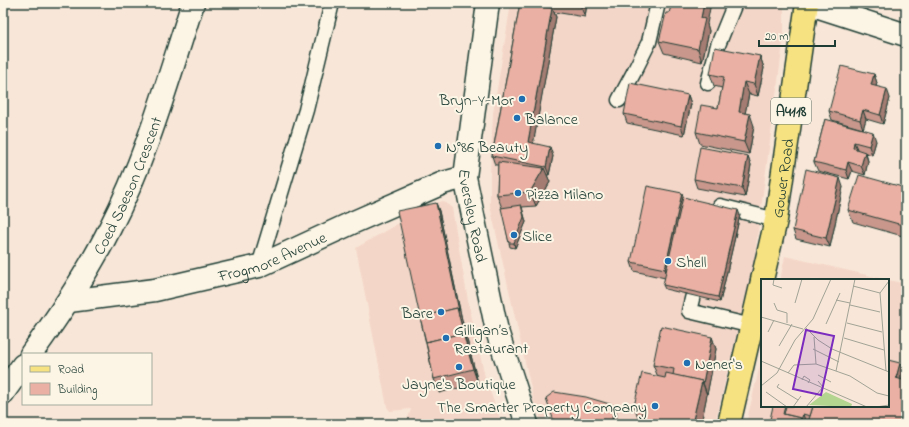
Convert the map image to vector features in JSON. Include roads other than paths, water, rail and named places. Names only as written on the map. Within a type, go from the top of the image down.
[{"type":"main road","name":"Gower Road","points":[[762,279],[776,220],[807,3]]},
{"type":"main road","name":"Gower Road","points":[[729,424],[761,286]]},
{"type":"street","name":"Coed Saeson Crescent","points":[[32,353],[69,301],[111,228],[144,151],[193,3]]},
{"type":"street","name":"Eversley Road","points":[[488,3],[465,177],[497,331],[527,424]]},
{"type":"street","points":[[807,3],[906,35]]},
{"type":"street","name":"Frogmore Avenue","points":[[69,301],[154,290],[259,266],[443,183],[465,177]]},
{"type":"street","points":[[3,393],[22,366]]},
{"type":"lane","points":[[259,266],[306,110],[332,3]]},
{"type":"lane","points":[[619,100],[649,42],[658,3]]},
{"type":"lane","points":[[708,83],[718,45],[735,3]]},
{"type":"lane","points":[[711,220],[715,205],[776,220]]},
{"type":"lane","points":[[700,266],[689,311],[752,326]]},
{"type":"place","name":"Bryn-Y-Mor","points":[[522,99]]},
{"type":"place","name":"Balance","points":[[517,118]]},
{"type":"place","name":"N°86 Beauty","points":[[438,146]]},
{"type":"place","name":"Pizza Milano","points":[[518,193]]},
{"type":"place","name":"Slice","points":[[514,235]]},
{"type":"place","name":"Shell","points":[[668,261]]},
{"type":"place","name":"Bare","points":[[441,312]]},
{"type":"place","name":"Gilligan’s Restaurant","points":[[446,338]]},
{"type":"place","name":"Nener's","points":[[687,363]]},
{"type":"place","name":"Jayne's Boutique","points":[[459,367]]},
{"type":"place","name":"The Smarter Property Company","points":[[655,406]]}]
